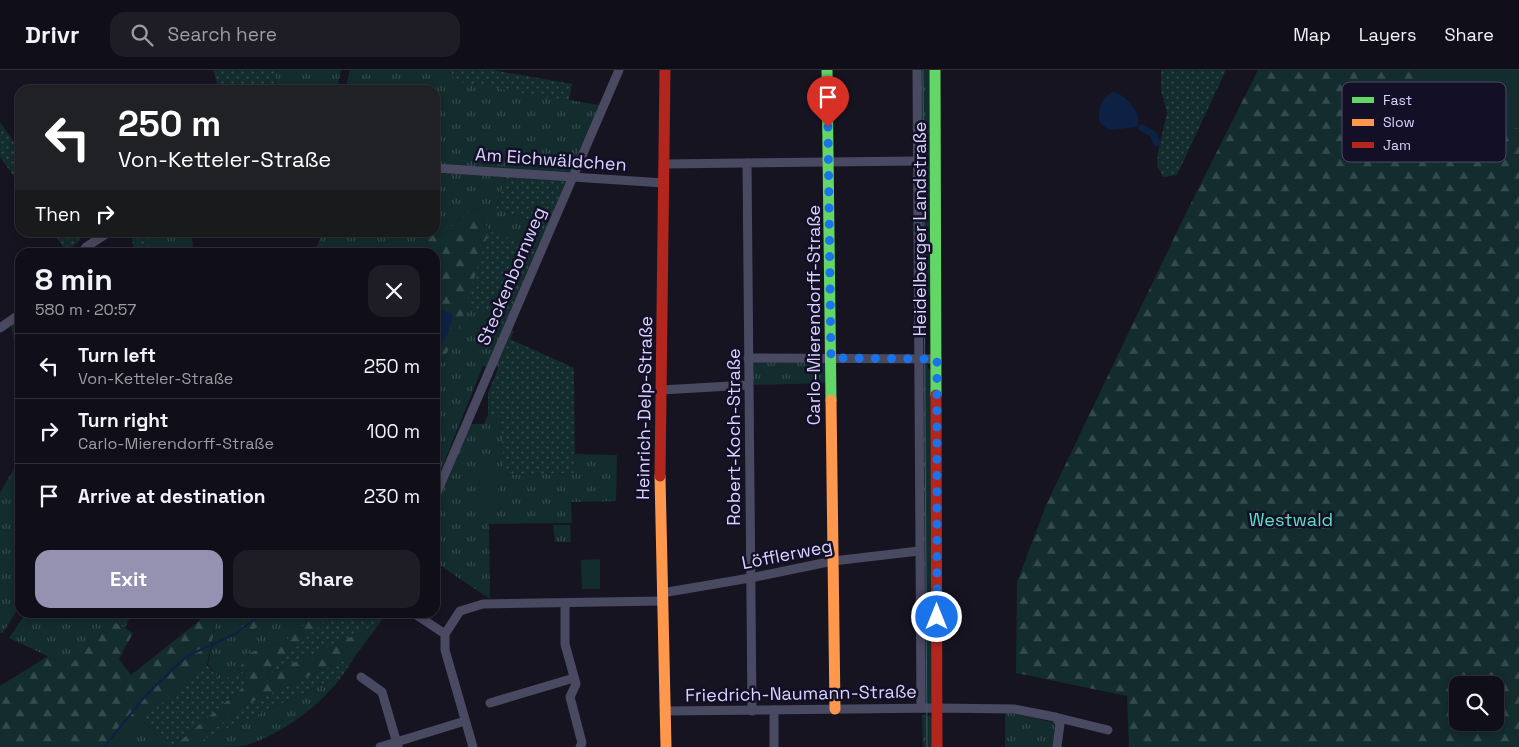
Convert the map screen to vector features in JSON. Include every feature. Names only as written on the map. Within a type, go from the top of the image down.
[{"type":"street","name":"Steckenbornweg","points":[[440,484],[619,70]]},
{"type":"street","name":"Heinrich-Delp-Straße","points":[[665,70],[661,390],[662,597],[666,747]]},
{"type":"street","name":"Carlo-Mierendorff-Straße","points":[[826,70],[830,162],[836,709]]},
{"type":"street","name":"Heidelberger Landstraße","points":[[917,70],[921,708]]},
{"type":"street","name":"Heidelberger Landstraße","points":[[935,70],[937,747]]},
{"type":"street","points":[[665,164],[918,161]]},
{"type":"street","name":"Robert-Koch-Straße","points":[[747,163],[752,711]]},
{"type":"street","name":"Am Eichwäldchen","points":[[440,168],[664,183]]},
{"type":"street","points":[[85,248],[101,237]]},
{"type":"street","points":[[0,328],[15,318]]},
{"type":"street","points":[[748,358],[937,359]]},
{"type":"street","points":[[661,390],[748,384]]},
{"type":"street","name":"Löfflerweg","points":[[445,634],[460,611],[483,604],[565,604],[662,597],[833,561],[919,551]]},
{"type":"street","points":[[565,604],[565,644],[576,684],[570,697],[582,742],[580,747]]},
{"type":"street","points":[[421,618],[445,634],[444,650],[473,747]]},
{"type":"street","points":[[361,677],[382,692],[398,744]]},
{"type":"street","points":[[490,703],[574,678]]},
{"type":"street","name":"Friedrich-Naumann-Straße","points":[[665,711],[921,708],[1014,709],[1108,730]]},
{"type":"street","points":[[774,710],[774,747]]},
{"type":"street","points":[[1055,717],[1060,724],[1058,747]]},
{"type":"street","points":[[380,747],[398,744],[465,721]]},
{"type":"green space","points":[[213,70],[275,70],[276,85],[218,85]]},
{"type":"green space","points":[[275,70],[341,70],[338,85],[276,85]]},
{"type":"green space","points":[[350,70],[450,70],[455,81],[599,105],[571,174],[440,165],[440,85],[346,85]]},
{"type":"green space","points":[[450,70],[492,70],[572,84],[569,101],[455,81]]},
{"type":"green space","points":[[921,70],[930,70],[932,293],[924,299],[920,299]]},
{"type":"green space","points":[[1161,70],[1226,70],[1177,175],[1163,177],[1157,165],[1167,113],[1161,91]]},
{"type":"green space","name":"Westwald","points":[[1258,70],[1519,70],[1519,747],[1129,747],[1127,696],[1016,673],[1017,582],[1046,505],[1185,215]]},
{"type":"green space","points":[[1412,70],[1519,70],[1519,129],[1506,125],[1506,82],[1426,82]]},
{"type":"green space","points":[[0,122],[15,144],[15,178],[0,157]]},
{"type":"green space","points":[[440,173],[506,176],[496,208],[547,226],[537,248],[489,231],[477,208],[461,217],[444,235],[440,235]]},
{"type":"green space","points":[[506,176],[567,179],[547,226],[496,208]]},
{"type":"green space","points":[[477,208],[489,231],[468,304],[454,340],[440,364],[440,345],[442,343],[440,248],[420,248],[426,237],[440,237],[440,234],[444,235],[461,217]]},
{"type":"green space","points":[[489,231],[537,248],[504,325],[467,302]]},
{"type":"green space","points":[[56,237],[79,237],[81,240],[70,248],[64,248]]},
{"type":"green space","points":[[132,237],[151,237],[152,248],[133,248]]},
{"type":"green space","points":[[151,237],[192,237],[193,248],[152,248]]},
{"type":"green space","points":[[321,237],[426,237],[420,248],[316,248]]},
{"type":"green space","points":[[467,302],[514,331],[499,367],[483,366],[440,473],[440,364],[446,356]]},
{"type":"green space","points":[[15,323],[15,347],[11,325]]},
{"type":"green space","points":[[510,339],[574,368],[575,473],[504,475],[501,416],[488,415],[488,393]]},
{"type":"green space","points":[[748,358],[831,358],[831,383],[748,385]]},
{"type":"green space","points":[[928,365],[928,369],[931,369],[932,704],[924,705],[923,367]]},
{"type":"green space","points":[[488,415],[501,415],[505,475],[575,473],[575,454],[617,455],[616,501],[571,502],[572,523],[489,524],[490,599],[440,565],[440,491],[465,424],[484,424]]},
{"type":"green space","points":[[15,467],[15,613],[3,633],[0,633],[0,493]]},
{"type":"green space","points":[[497,470],[500,512],[479,512],[478,471]]},
{"type":"green space","points":[[553,525],[570,525],[571,542],[555,542]]},
{"type":"green space","points":[[600,559],[600,589],[582,589],[581,560]]},
{"type":"green space","points":[[23,618],[130,618],[125,628],[113,621],[69,666],[9,638]]},
{"type":"green space","points":[[201,618],[217,618],[207,665],[112,747],[0,747],[0,686],[48,656],[69,666],[113,621],[133,633],[119,659],[131,675]]},
{"type":"green space","points":[[217,618],[242,618],[239,621],[250,633],[268,618],[303,618],[307,622],[289,639],[249,653],[239,669],[222,682],[208,665]]},
{"type":"green space","points":[[242,618],[268,618],[250,633],[239,621]]},
{"type":"green space","points":[[303,618],[329,618],[266,675],[379,624],[356,655],[243,706],[194,747],[173,747],[250,681],[239,669],[249,653],[289,639],[307,622]]},
{"type":"green space","points":[[328,618],[383,618],[379,624],[264,676]]},
{"type":"green space","points":[[356,655],[343,675],[200,741],[243,706]]},
{"type":"green space","points":[[207,665],[222,682],[239,669],[250,681],[173,747],[168,747],[142,720]]},
{"type":"green space","points":[[343,675],[323,698],[299,718],[272,735],[244,746],[194,747],[200,741]]},
{"type":"green space","points":[[1005,712],[1052,722],[1056,727],[1055,747],[1005,747]]},
{"type":"green space","points":[[922,715],[931,716],[933,747],[923,747]]},
{"type":"green space","points":[[142,720],[168,747],[112,747]]},
{"type":"water","points":[[1113,92],[1123,96],[1132,105],[1138,116],[1137,127],[1110,130],[1100,123],[1099,109],[1101,104]]},
{"type":"water","points":[[440,309],[452,314],[451,325],[440,345]]},
{"type":"waterway","points":[[1142,128],[1153,134],[1157,143]]},
{"type":"waterway","points":[[104,747],[147,694],[187,656],[235,634],[256,618]]},
{"type":"tram line","points":[[923,70],[927,747]]},
{"type":"traffic: fast","points":[[827,70],[831,400]]},
{"type":"traffic: fast","points":[[935,70],[936,395]]},
{"type":"traffic: slow","points":[[831,400],[835,709]]},
{"type":"traffic: slow","points":[[660,476],[666,747]]},
{"type":"traffic: jam","points":[[660,476],[665,70]]},
{"type":"traffic: jam","points":[[936,395],[937,747]]},
{"type":"route","points":[[828,127],[831,358],[937,359],[937,617]]}]
